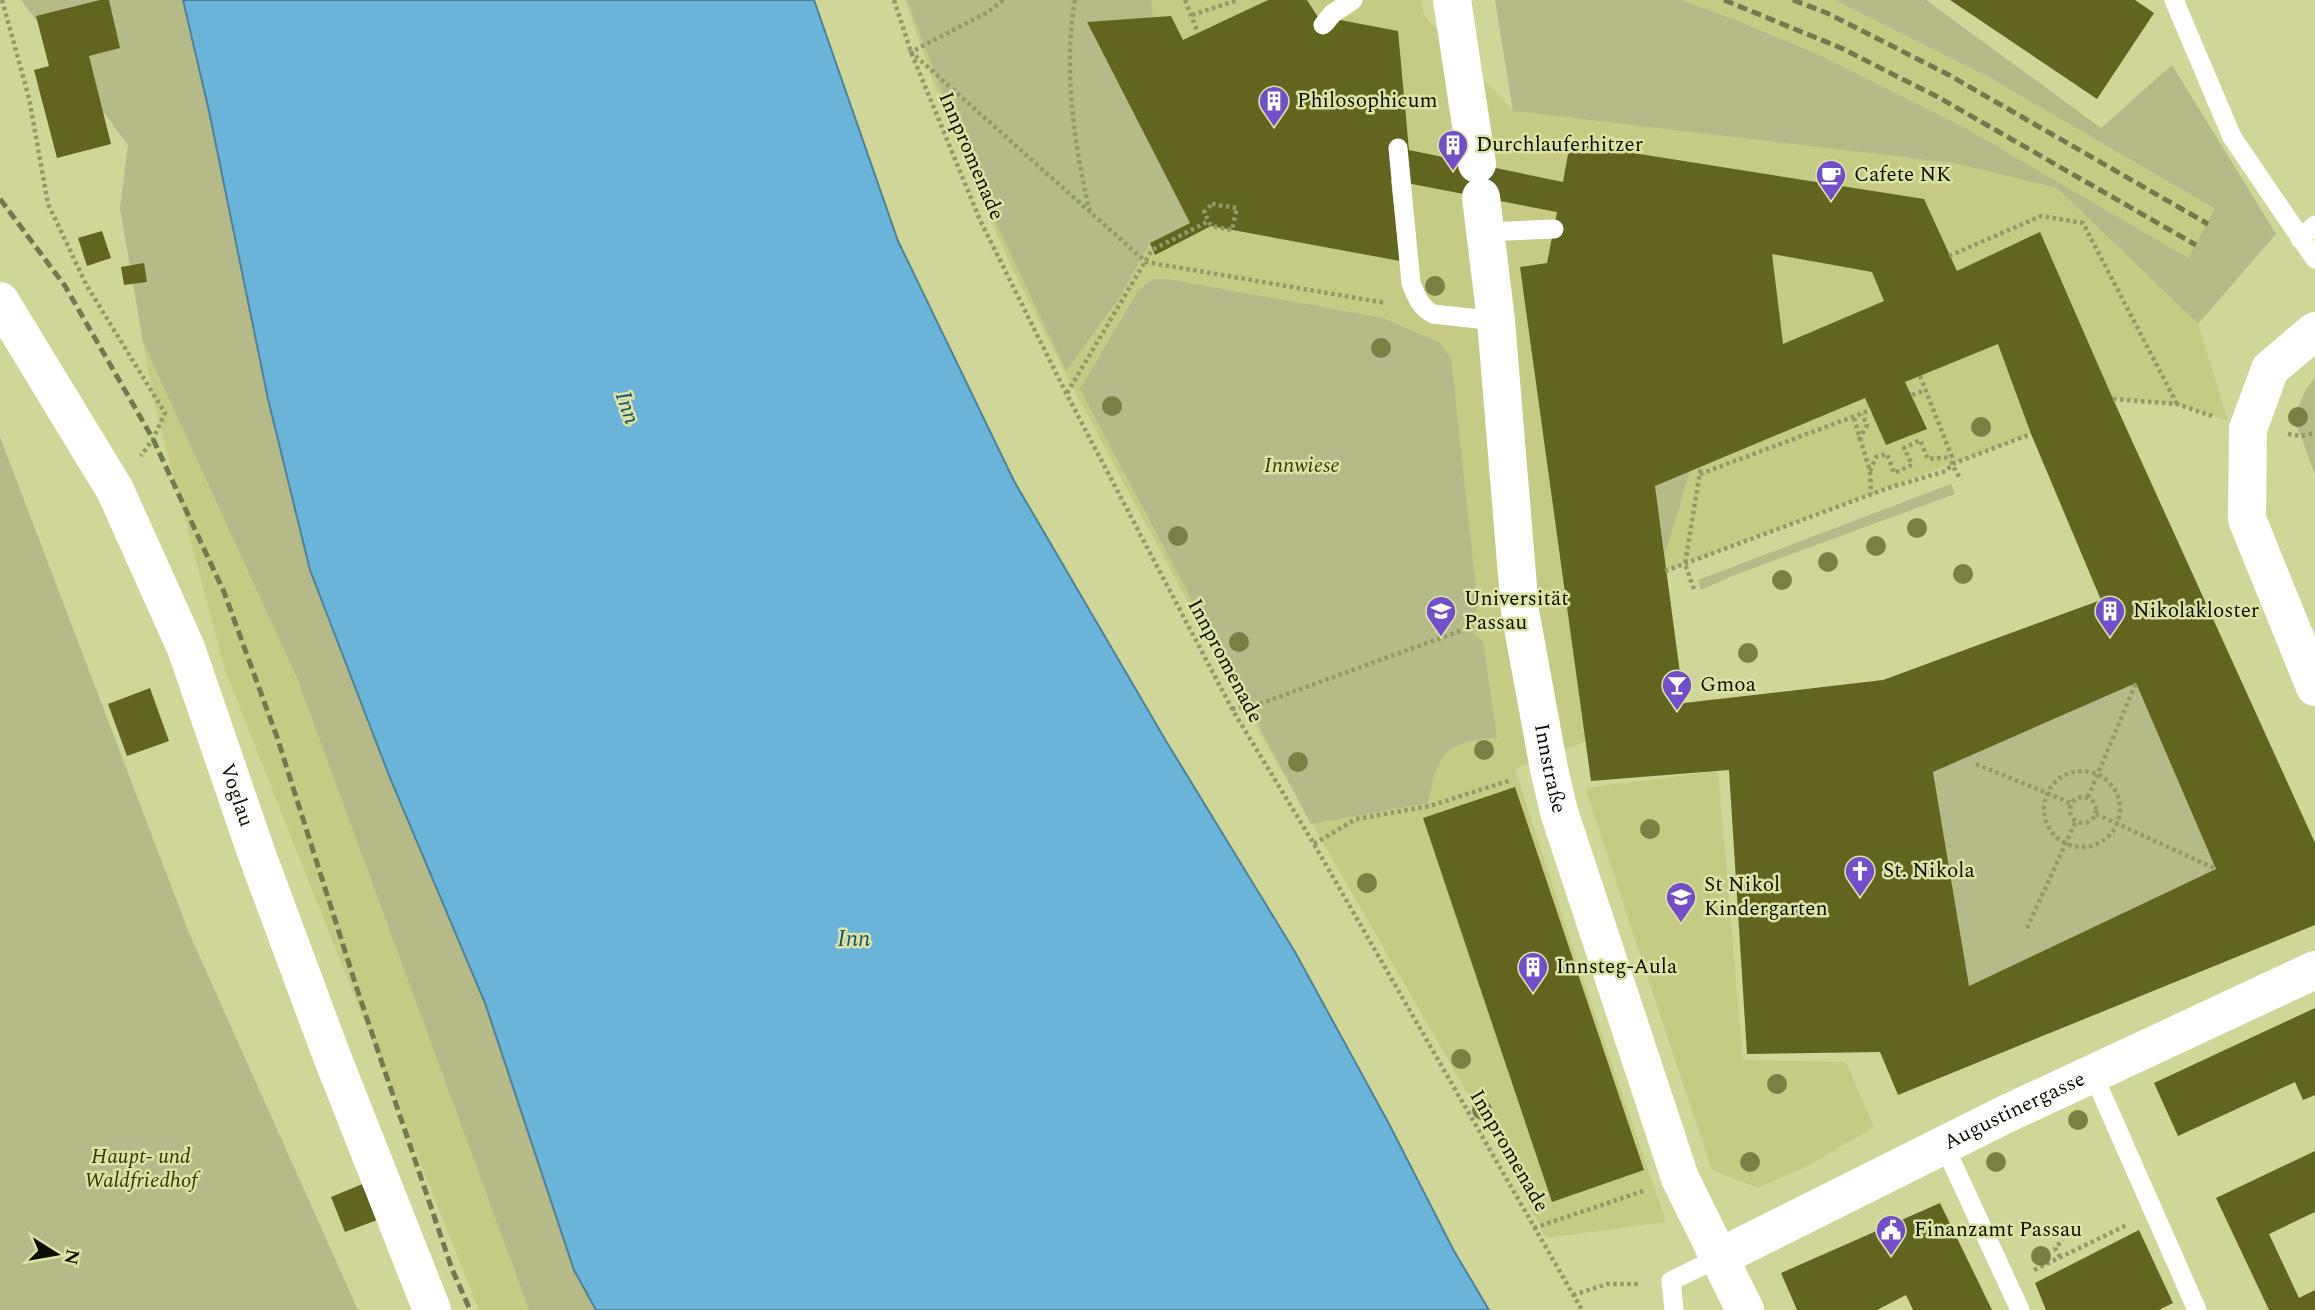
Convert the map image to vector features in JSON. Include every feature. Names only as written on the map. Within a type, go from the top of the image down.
[{"type":"street","name":"Innstraße","points":[[1452,0],[1496,321],[1520,611],[1549,769],[1559,812],[1680,1178],[1745,1310]]},
{"type":"street","name":"Voglau","points":[[0,301],[115,490],[186,648],[256,852],[331,1054],[432,1310]]},
{"type":"street","points":[[2315,331],[2270,369],[2248,429],[2247,519],[2315,687]]},
{"type":"street","name":"Augustinergasse","points":[[1718,1258],[1944,1145],[2315,970]]},
{"type":"lane","points":[[1322,25],[1332,14],[1353,0]]},
{"type":"lane","points":[[2174,0],[2232,137],[2315,260]]},
{"type":"lane","points":[[1398,148],[1411,283],[1424,309],[1433,314],[1450,317],[1496,321]]},
{"type":"lane","points":[[1481,198],[1553,229]]},
{"type":"lane","points":[[2300,239],[2315,225]]},
{"type":"lane","points":[[2093,1074],[2197,1310]]},
{"type":"lane","points":[[1944,1145],[2020,1310]]},
{"type":"lane","points":[[1674,1310],[1671,1281],[1718,1258]]},
{"type":"path","points":[[2,0],[29,98],[48,204],[86,286],[164,413],[153,439]]},
{"type":"path","name":"Innpromenade","points":[[894,0],[911,52],[979,220],[1066,393],[1232,709],[1314,844],[1582,1310]]},
{"type":"path","points":[[1003,0],[988,12],[911,52],[1146,262],[1424,309]]},
{"type":"path","points":[[1075,0],[1071,39],[1074,123],[1078,164],[1090,212]]},
{"type":"path","points":[[1185,0],[1198,33]]},
{"type":"path","points":[[1192,15],[1238,0]]},
{"type":"path","points":[[1212,204],[1237,208],[1233,230],[1211,226],[1209,221],[1204,212],[1212,204]]},
{"type":"path","points":[[1949,256],[2041,216],[2083,223],[2177,404]]},
{"type":"path","points":[[1066,393],[1152,250],[1209,221]]},
{"type":"path","points":[[1920,376],[1961,480]]},
{"type":"path","points":[[1912,396],[1926,390]]},
{"type":"path","points":[[2113,399],[2177,404],[2194,410]]},
{"type":"path","points":[[1700,474],[1871,410]]},
{"type":"path","points":[[1859,440],[1867,425],[1862,414]]},
{"type":"path","points":[[1854,418],[1870,471],[1871,494]]},
{"type":"path","points":[[1870,471],[1876,457],[1887,454],[1894,473],[1912,466],[1904,448],[1920,440],[1928,458],[1952,460],[2031,434]]},
{"type":"path","points":[[1665,571],[1871,494],[1946,471],[1952,460]]},
{"type":"path","points":[[1694,589],[1685,564],[1701,467]]},
{"type":"path","points":[[1232,709],[1262,703],[1520,611]]},
{"type":"path","points":[[2088,797],[2136,683]]},
{"type":"path","points":[[1976,764],[2071,803]]},
{"type":"path","points":[[1314,844],[1356,819],[1430,806],[1549,769]]},
{"type":"path","points":[[2078,770],[2099,774],[2116,788],[2121,806],[2119,823],[2106,840],[2085,848],[2066,845],[2051,832],[2043,812],[2046,793],[2060,776],[2078,770]]},
{"type":"path","points":[[2088,797],[2094,802],[2096,814],[2085,823],[2076,821],[2070,816],[2071,803],[2076,798],[2088,797]]},
{"type":"path","points":[[2096,814],[2216,869]]},
{"type":"path","points":[[2027,928],[2076,821]]},
{"type":"path","points":[[1534,1228],[1680,1178]]},
{"type":"path","points":[[2008,1283],[2154,1212]]},
{"type":"path","points":[[2060,1258],[2055,1248],[2063,1240]]},
{"type":"path","points":[[1573,1294],[1607,1284],[1658,1284],[1671,1281]]},
{"type":"shaded area","name":"Universität Passau","points":[[905,0],[1421,0],[1424,15],[1513,111],[1953,163],[2057,188],[2198,324],[2228,421],[2177,404],[2113,399],[2031,434],[1665,571],[1684,703],[1515,769],[1578,965],[1666,1222],[1546,1238],[1496,1143],[1235,690],[1077,396],[1013,270],[949,128]]},
{"type":"shaded area","points":[[1681,0],[1835,0],[1987,76],[2216,210],[2188,259],[1967,129],[1819,55]]},
{"type":"shaded area","points":[[143,342],[297,678],[529,1310],[479,1310],[225,670],[155,406]]},
{"type":"shaded area","name":"St Nikol Kindergarten","points":[[1718,771],[1743,1060],[1846,1062],[1874,1127],[1809,1165],[1758,1188],[1712,1170],[1585,788]]},
{"type":"green space","points":[[21,0],[183,0],[209,111],[268,399],[310,570],[390,778],[485,1003],[574,1270],[596,1310],[529,1310],[297,678],[143,342],[120,208],[128,145]]},
{"type":"green space","points":[[907,0],[1151,0],[1153,18],[1087,22],[1190,223],[1150,243],[1119,298],[1066,371],[973,174]]},
{"type":"green space","points":[[1495,0],[1681,0],[1738,21],[1819,55],[1967,129],[2188,258],[2215,209],[1987,76],[1835,0],[1926,0],[2101,128],[2172,65],[2276,234],[2198,324],[2057,188],[1953,163],[1513,111]]},
{"type":"green space","name":"Innwiese","points":[[1153,279],[1167,279],[1383,318],[1440,343],[1451,358],[1478,608],[1471,618],[1475,635],[1483,641],[1497,738],[1466,743],[1446,753],[1435,773],[1428,803],[1311,824],[1080,389],[1138,291]]},
{"type":"green space","points":[[2315,377],[2315,475],[2293,420],[2306,389]]},
{"type":"green space","name":"Haupt- und Waldfriedhof","points":[[0,437],[189,933],[358,1310],[0,1310]]},
{"type":"green space","points":[[1690,471],[1665,554],[1655,486]]},
{"type":"green space","points":[[1951,484],[1955,494],[1732,576],[1701,590],[1698,580]]},
{"type":"green space","points":[[2136,683],[2216,869],[1969,986],[1933,772]]},
{"type":"water","name":"Inn","points":[[183,0],[814,0],[898,241],[1014,481],[1166,741],[1295,952],[1388,1122],[1454,1251],[1489,1310],[596,1310],[574,1270],[485,1003],[390,778],[310,570],[268,399],[209,111]]},
{"type":"building","points":[[109,0],[120,48],[89,56],[111,144],[57,158],[34,70],[49,66],[36,16]]},
{"type":"building","name":"Nikolakloster","points":[[1268,0],[1307,0],[1323,25],[1332,30],[1340,20],[1398,31],[1409,150],[1563,182],[1570,143],[1924,199],[1957,271],[2040,232],[2315,843],[2315,925],[1898,1095],[1880,1052],[1747,1054],[1729,770],[1591,781],[1520,267],[1547,263],[1557,212],[1391,180],[1400,261],[1211,226],[1155,255],[1150,243],[1190,223],[1087,22],[1171,16],[1183,40]],"holes":[[[1772,254],[1872,272],[1884,301],[1783,344]],[[1998,344],[2031,434],[2101,600],[1883,680],[1684,703],[1655,486],[1865,398],[1886,445],[1927,429],[1905,382]],[[2136,683],[2216,869],[1969,986],[1933,772]]]},
{"type":"building","points":[[1950,0],[2135,0],[2154,13],[2097,99]]},
{"type":"building","points":[[102,231],[111,258],[87,266],[78,238]]},
{"type":"building","points":[[144,263],[147,282],[124,285],[121,267]]},
{"type":"building","points":[[150,688],[169,741],[127,756],[108,704]]},
{"type":"building","name":"Innsteg-Aula","points":[[1515,787],[1644,1170],[1552,1202],[1423,818]]},
{"type":"building","points":[[2315,1008],[2315,1095],[2303,1100],[2295,1082],[2178,1136],[2154,1083]]},
{"type":"building","points":[[2315,1151],[2315,1212],[2269,1234],[2299,1298],[2315,1290],[2315,1310],[2269,1310],[2216,1198]]},
{"type":"building","points":[[365,1183],[380,1219],[345,1232],[331,1197]]},
{"type":"building","name":"Finanzamt Passau","points":[[1940,1203],[1992,1310],[1913,1310],[1906,1295],[1877,1310],[1797,1310],[1781,1273]]},
{"type":"building","name":"Finanzamt Passau","points":[[2139,1230],[2173,1303],[2159,1310],[2046,1310],[2035,1283]]},
{"type":"railway","points":[[1724,0],[1841,48],[1938,97],[2196,245]]},
{"type":"railway","points":[[1793,0],[1827,13],[1949,75],[2208,224]]},
{"type":"railway","points":[[0,199],[65,286],[153,439],[224,592],[277,737],[358,992],[452,1269],[470,1310]]},
{"type":"place","name":"Philosophicum","points":[[1274,128]]},
{"type":"place","name":"Durchlauferhitzer","points":[[1453,172]]},
{"type":"place","name":"Cafete NK","points":[[1831,202]]},
{"type":"place","name":"Universität Passau","points":[[1441,638]]},
{"type":"place","name":"Nikolakloster","points":[[2110,638]]},
{"type":"place","name":"Gmoa","points":[[1677,712]]},
{"type":"place","name":"St. Nikola","points":[[1860,898]]},
{"type":"place","name":"St Nikol Kindergarten","points":[[1681,924]]},
{"type":"place","name":"Innsteg-Aula","points":[[1533,994]]},
{"type":"place","name":"Finanzamt Passau","points":[[1891,1257]]}]
